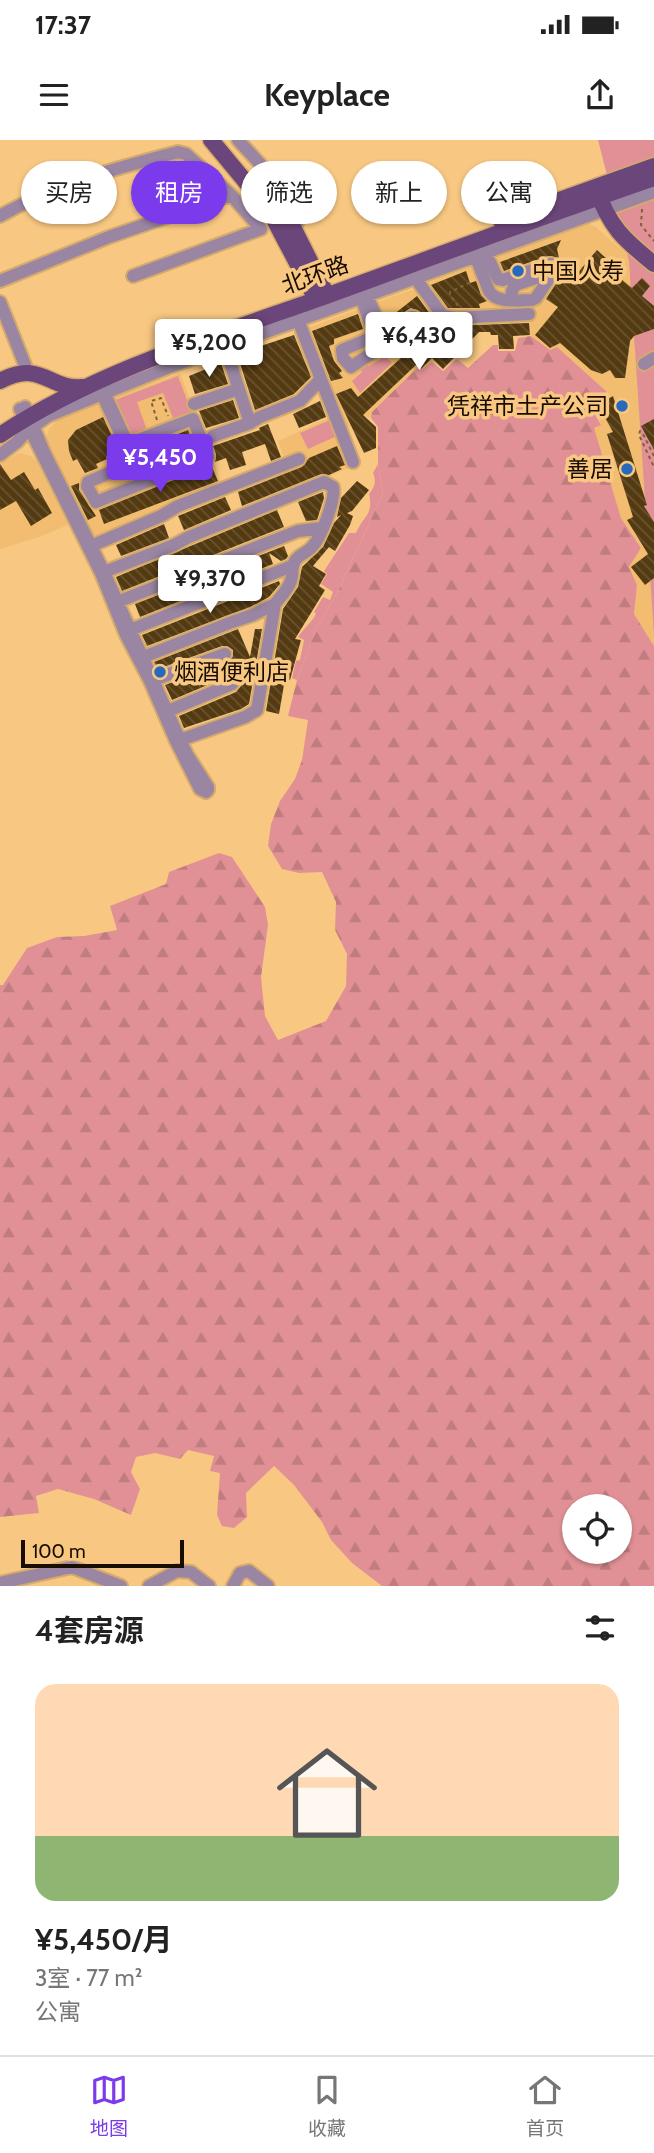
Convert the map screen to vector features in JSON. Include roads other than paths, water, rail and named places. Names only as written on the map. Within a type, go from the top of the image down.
[{"type":"main road","points":[[211,140],[269,210],[269,227],[319,293]]},
{"type":"main road","points":[[222,140],[270,194],[294,229],[319,293]]},
{"type":"main road","name":"北环路","points":[[0,423],[26,418],[65,386],[166,361],[223,340],[241,326],[295,314],[319,293],[361,290],[477,248],[605,196],[654,166]]},
{"type":"main road","name":"北环路","points":[[0,435],[83,382],[187,336],[654,178]]},
{"type":"main road","points":[[605,196],[624,227],[654,255]]},
{"type":"main road","points":[[605,196],[617,231],[654,264]]},
{"type":"main road","points":[[0,374],[25,365],[43,366],[83,382]]},
{"type":"main road","points":[[0,381],[15,375],[32,373],[65,386]]},
{"type":"street","points":[[179,140],[186,154],[269,227]]},
{"type":"street","points":[[238,140],[285,195],[298,216],[294,229]]},
{"type":"street","points":[[0,216],[46,192],[78,180],[178,152],[186,154]]},
{"type":"street","points":[[605,196],[654,192]]},
{"type":"street","points":[[0,281],[109,237],[230,195]]},
{"type":"street","points":[[132,276],[269,227]]},
{"type":"street","points":[[477,248],[498,279],[503,280],[551,264],[555,268],[537,298],[499,299],[492,296],[481,271],[477,248]]},
{"type":"street","points":[[250,423],[223,340],[254,336],[295,314],[361,290],[415,278],[477,248]]},
{"type":"street","points":[[511,299],[515,285],[553,272]]},
{"type":"street","points":[[415,278],[443,316],[456,318],[529,314]]},
{"type":"street","points":[[361,290],[386,332],[411,317],[418,322],[351,367],[343,358],[342,350],[371,338],[373,334],[361,290]]},
{"type":"street","points":[[0,302],[25,365]]},
{"type":"street","points":[[295,314],[353,462]]},
{"type":"street","points":[[418,342],[441,323],[443,316]]},
{"type":"street","points":[[241,326],[254,336]]},
{"type":"street","points":[[26,418],[56,412],[103,393],[166,361]]},
{"type":"street","points":[[213,436],[300,401],[321,379]]},
{"type":"street","points":[[194,404],[239,389]]},
{"type":"street","points":[[103,393],[127,442],[193,419],[208,457],[99,503],[95,501],[87,486],[88,482],[132,464],[133,461],[103,393]]},
{"type":"street","points":[[0,455],[17,442],[26,418]]},
{"type":"street","points":[[26,418],[104,572],[180,740],[208,787],[206,792],[200,789],[176,741],[126,635],[101,573],[26,418]]},
{"type":"street","points":[[91,546],[162,516],[178,506],[299,459]]},
{"type":"street","points":[[113,472],[122,493]]},
{"type":"street","points":[[104,572],[326,482],[333,487],[334,495],[318,540],[297,558],[292,566],[291,579],[286,590],[275,604],[141,658]]},
{"type":"street","points":[[117,602],[298,531],[322,528]]},
{"type":"street","points":[[130,630],[292,566]]},
{"type":"street","points":[[180,740],[246,717],[257,710],[275,604]]},
{"type":"street","points":[[153,680],[225,654]]},
{"type":"street","points":[[168,711],[232,684]]},
{"type":"street","points":[[0,1583],[72,1567],[121,1586]]},
{"type":"street","points":[[149,1586],[177,1571],[191,1572],[209,1586]]},
{"type":"street","points":[[233,1586],[240,1573],[248,1571],[268,1586]]},
{"type":"place","name":"中国人寿","points":[[518,271]]},
{"type":"place","name":"凭祥市土产公司","points":[[622,406]]},
{"type":"place","name":"善居","points":[[627,469]]},
{"type":"place","name":"烟酒便利店","points":[[160,672]]}]
